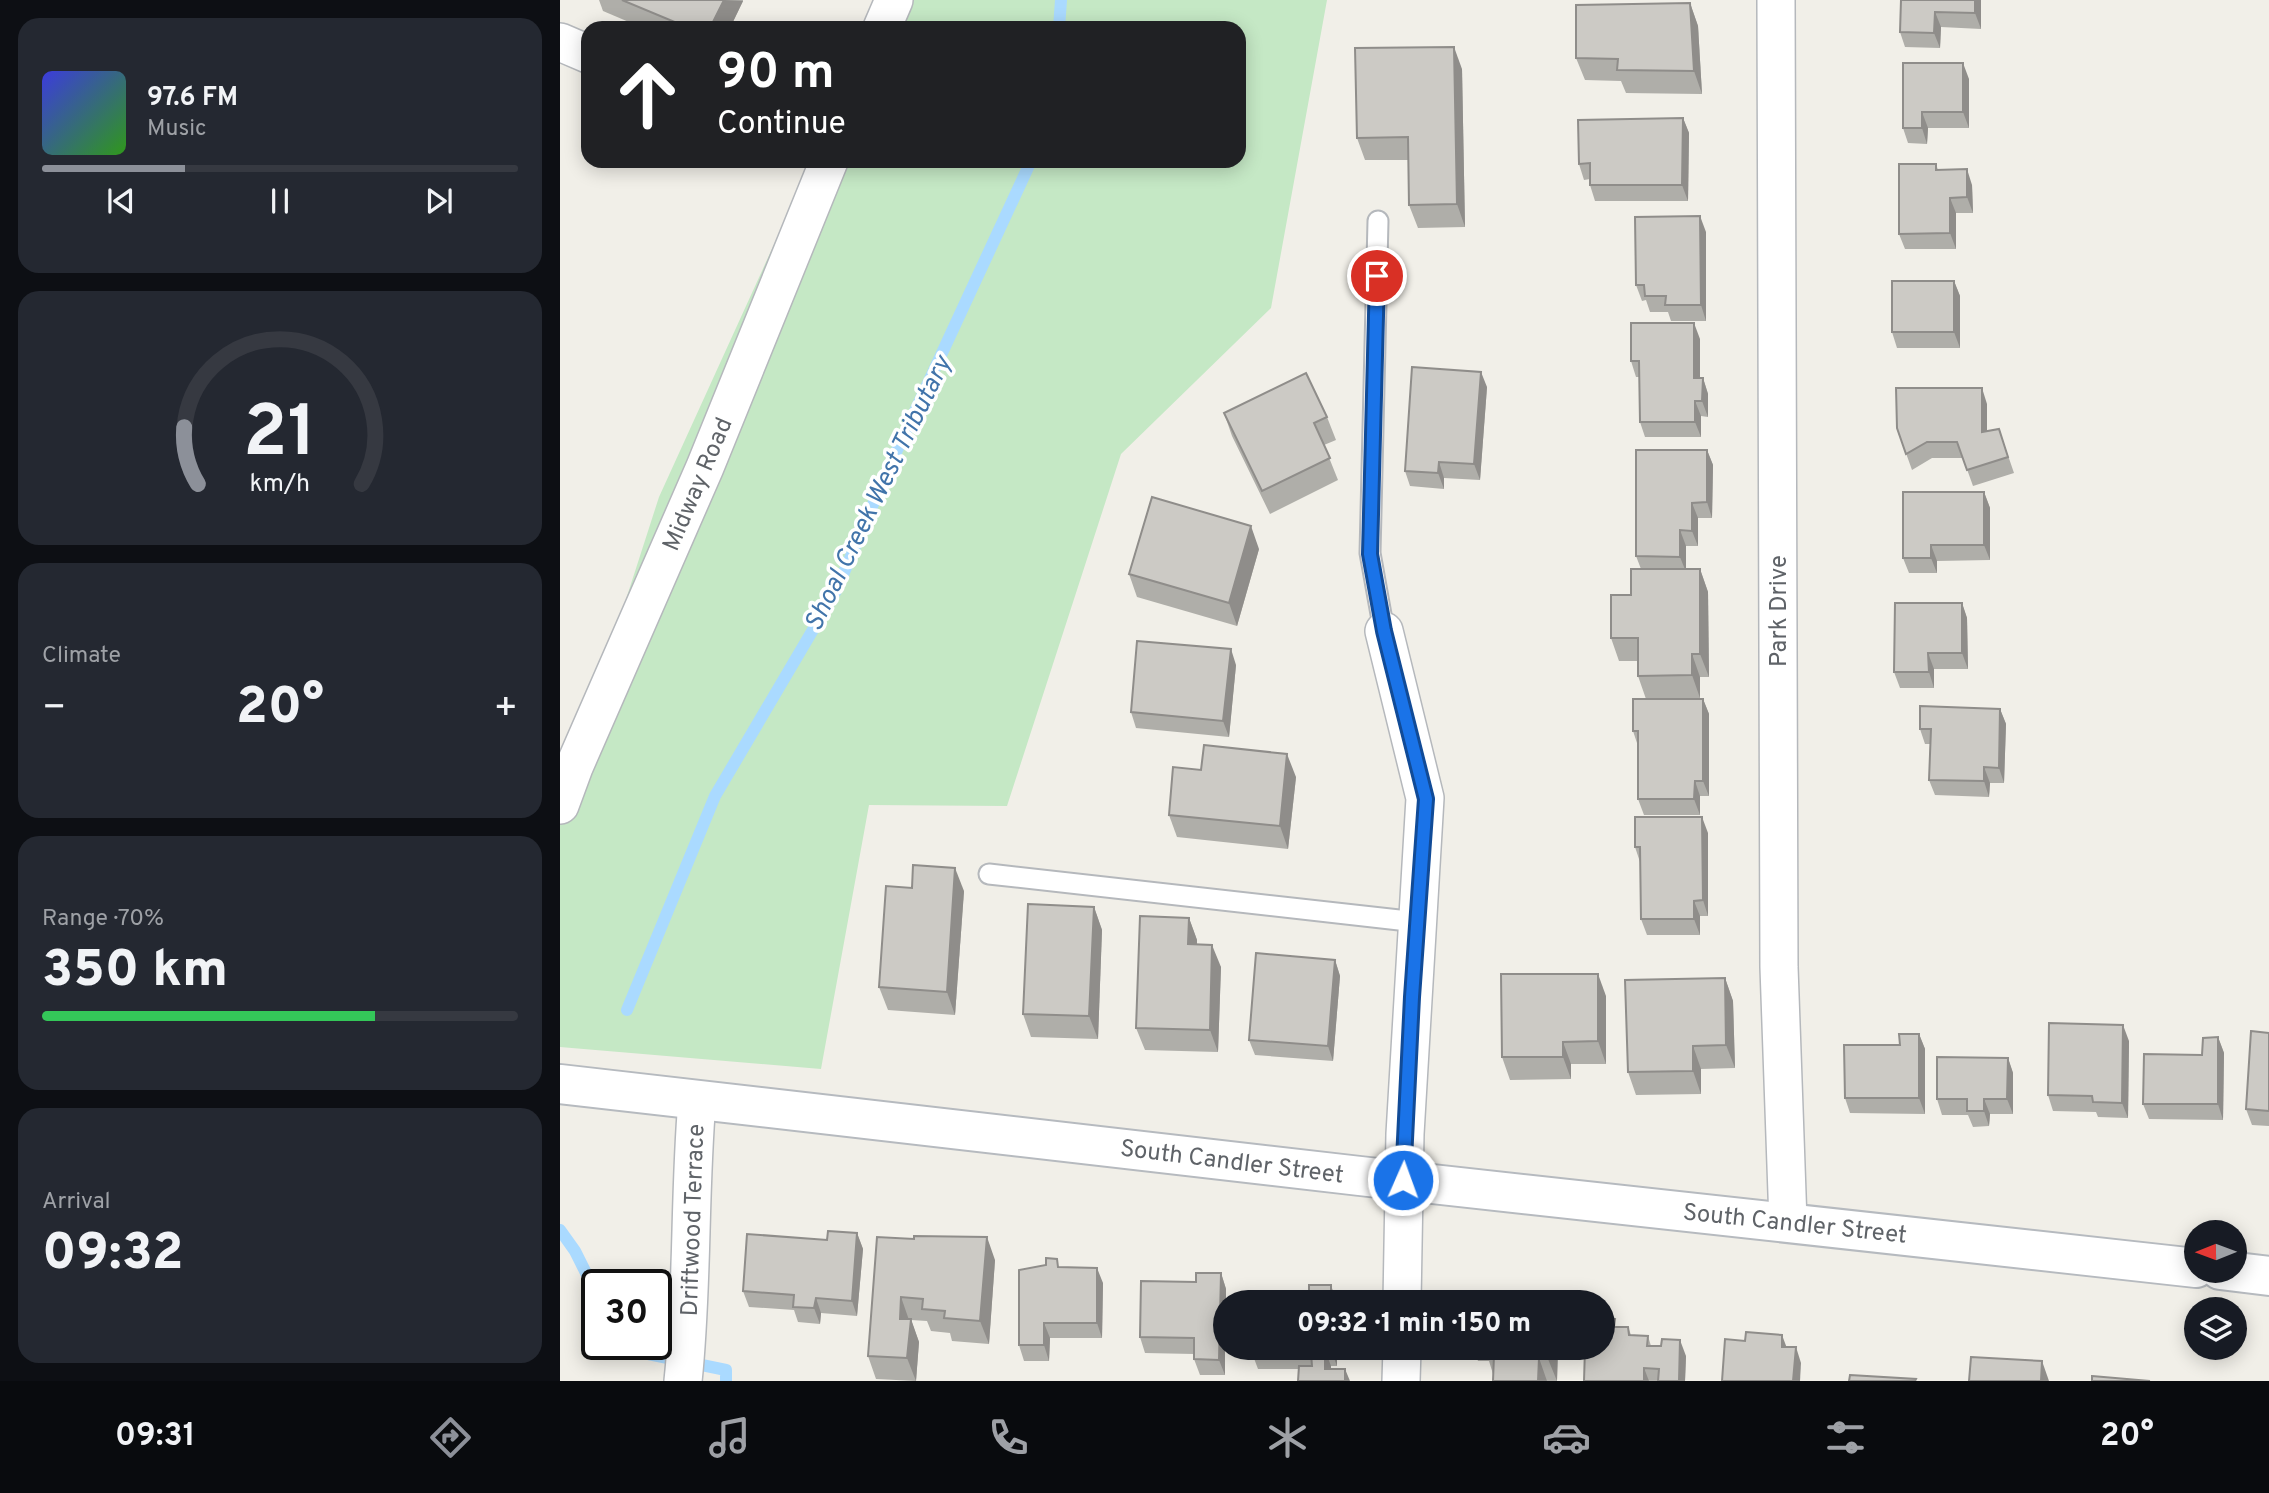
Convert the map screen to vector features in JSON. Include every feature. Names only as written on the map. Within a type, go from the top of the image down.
[{"type":"main road","name":"South Candler Street","points":[[560,1084],[2184,1267]]},
{"type":"main road","points":[[2247,1273],[2269,1276]]},
{"type":"street","points":[[885,21],[894,0]]},
{"type":"street","name":"Park Drive","points":[[1776,0],[1779,967],[1788,1222]]},
{"type":"street","points":[[560,42],[581,51]]},
{"type":"street","name":"Midway Road","points":[[560,805],[574,767],[705,467],[826,168]]},
{"type":"street","points":[[1384,631],[1426,799],[1403,1180],[1402,1290]]},
{"type":"street","name":"Driftwood Terrace","points":[[683,1381],[690,1319],[692,1159],[697,1101]]},
{"type":"street","points":[[1401,1381],[1402,1360]]},
{"type":"lane","points":[[1378,221],[1370,554],[1384,631]]},
{"type":"lane","points":[[989,874],[1417,922]]},
{"type":"green space","points":[[878,0],[1327,0],[1271,308],[1121,454],[1007,806],[869,805],[821,1069],[560,1047],[560,804],[659,497],[809,168],[1246,168],[1246,21],[870,21]]},
{"type":"building","points":[[622,0],[724,0],[714,21],[672,21]]},
{"type":"building","points":[[1901,0],[1975,0],[1975,13],[1935,12],[1934,33],[1900,32]]},
{"type":"building","points":[[1690,3],[1694,71],[1617,70],[1618,59],[1576,58],[1576,5]]},
{"type":"building","points":[[1454,47],[1457,204],[1409,205],[1408,137],[1357,138],[1355,48]]},
{"type":"building","points":[[1903,63],[1963,63],[1963,112],[1922,112],[1922,128],[1903,128]]},
{"type":"building","points":[[1683,118],[1682,185],[1590,185],[1590,163],[1579,164],[1578,120]]},
{"type":"building","points":[[1899,164],[1936,164],[1936,170],[1967,169],[1967,197],[1950,198],[1950,233],[1899,234]]},
{"type":"building","points":[[1700,216],[1701,305],[1665,305],[1666,296],[1645,296],[1644,285],[1636,285],[1635,217]]},
{"type":"building","points":[[1892,281],[1954,281],[1954,332],[1892,332]]},
{"type":"building","points":[[1631,323],[1694,323],[1694,378],[1703,378],[1702,401],[1695,401],[1695,422],[1640,422],[1639,361],[1631,361]]},
{"type":"building","points":[[1412,367],[1481,372],[1474,464],[1439,462],[1438,473],[1405,471]]},
{"type":"building","points":[[1306,373],[1327,417],[1314,423],[1330,458],[1262,491],[1224,413]]},
{"type":"building","points":[[1896,388],[1982,388],[1982,432],[1999,429],[2008,457],[1967,470],[1957,442],[1927,442],[1906,454],[1897,428]]},
{"type":"building","points":[[1636,450],[1707,450],[1707,502],[1692,503],[1692,531],[1680,530],[1680,557],[1636,556]]},
{"type":"building","points":[[1903,492],[1984,492],[1984,545],[1931,545],[1931,558],[1903,558]]},
{"type":"building","points":[[1152,497],[1251,526],[1229,603],[1129,574]]},
{"type":"building","points":[[1631,569],[1700,569],[1700,654],[1692,654],[1692,675],[1638,676],[1638,638],[1611,638],[1611,595],[1631,595]]},
{"type":"building","points":[[1895,603],[1962,603],[1962,653],[1928,653],[1929,672],[1894,672]]},
{"type":"building","points":[[1137,641],[1231,649],[1223,721],[1131,712]]},
{"type":"building","points":[[1633,699],[1703,699],[1703,781],[1695,781],[1694,799],[1638,799],[1638,731],[1633,731]]},
{"type":"building","points":[[1920,706],[2000,709],[1999,768],[1984,767],[1984,781],[1929,780],[1931,729],[1920,729]]},
{"type":"building","points":[[1204,745],[1287,754],[1280,826],[1169,815],[1173,767],[1201,770]]},
{"type":"building","points":[[1635,817],[1702,817],[1703,900],[1694,901],[1694,919],[1641,919],[1640,847],[1635,847]]},
{"type":"building","points":[[913,865],[955,868],[947,992],[879,987],[886,886],[912,888]]},
{"type":"building","points":[[1028,904],[1094,907],[1089,1016],[1023,1014]]},
{"type":"building","points":[[1140,916],[1189,918],[1188,944],[1212,945],[1210,1030],[1136,1028]]},
{"type":"building","points":[[1256,953],[1335,960],[1328,1046],[1249,1040]]},
{"type":"building","points":[[1501,974],[1598,974],[1598,1041],[1563,1042],[1563,1057],[1502,1057]]},
{"type":"building","points":[[1725,978],[1726,1045],[1693,1046],[1693,1071],[1628,1072],[1625,980]]},
{"type":"building","points":[[2049,1023],[2123,1025],[2122,1103],[2093,1102],[2092,1096],[2048,1095]]},
{"type":"building","points":[[2251,1031],[2269,1033],[2269,1111],[2246,1109]]},
{"type":"building","points":[[1899,1034],[1919,1034],[1919,1098],[1845,1098],[1844,1045],[1900,1045]]},
{"type":"building","points":[[2218,1037],[2218,1104],[2143,1104],[2144,1054],[2202,1055],[2203,1038]]},
{"type":"building","points":[[1937,1057],[2008,1058],[2007,1099],[1984,1099],[1984,1111],[1967,1111],[1967,1099],[1937,1099]]},
{"type":"building","points":[[828,1231],[857,1233],[852,1301],[816,1298],[814,1308],[793,1307],[794,1295],[743,1291],[747,1234],[827,1240]]},
{"type":"building","points":[[914,1236],[987,1237],[980,1321],[944,1318],[945,1311],[922,1309],[923,1299],[901,1297],[900,1319],[911,1319],[907,1358],[868,1356],[877,1237],[914,1239]]},
{"type":"building","points":[[1046,1258],[1057,1259],[1058,1267],[1097,1268],[1097,1323],[1044,1323],[1044,1345],[1019,1345],[1019,1270],[1046,1265]]},
{"type":"building","points":[[1196,1273],[1221,1273],[1221,1290],[1213,1290],[1213,1360],[1194,1359],[1194,1338],[1140,1337],[1141,1281],[1196,1282]]},
{"type":"building","points":[[1309,1285],[1331,1285],[1331,1290],[1309,1290]]},
{"type":"building","points":[[1615,1327],[1628,1327],[1629,1335],[1648,1336],[1647,1346],[1661,1346],[1662,1339],[1680,1340],[1679,1381],[1658,1381],[1659,1369],[1644,1368],[1644,1381],[1584,1381],[1585,1360],[1615,1360]]},
{"type":"building","points":[[1746,1332],[1782,1335],[1782,1347],[1796,1347],[1793,1381],[1722,1381],[1725,1339],[1745,1341]]},
{"type":"building","points":[[1971,1357],[2042,1361],[2041,1381],[1969,1381]]},
{"type":"building","points":[[1312,1360],[1325,1360],[1325,1369],[1345,1369],[1345,1381],[1298,1381],[1299,1366],[1312,1366]]},
{"type":"building","points":[[1494,1360],[1539,1360],[1538,1381],[1493,1381]]},
{"type":"building","points":[[1850,1375],[1916,1379],[1849,1381]]},
{"type":"building","points":[[2092,1376],[2150,1381],[2092,1381]]},
{"type":"waterway","name":"Shoal Creek West Tributary","points":[[1060,21],[1061,0]]},
{"type":"waterway","name":"Shoal Creek West Tributary","points":[[627,1010],[715,796],[837,589],[885,476],[1028,168]]},
{"type":"waterway","points":[[560,1230],[584,1269]]},
{"type":"waterway","points":[[672,1359],[726,1370],[726,1381]]},
{"type":"route","points":[[1377,276],[1370,554],[1384,631],[1426,799],[1403,1180]]}]
